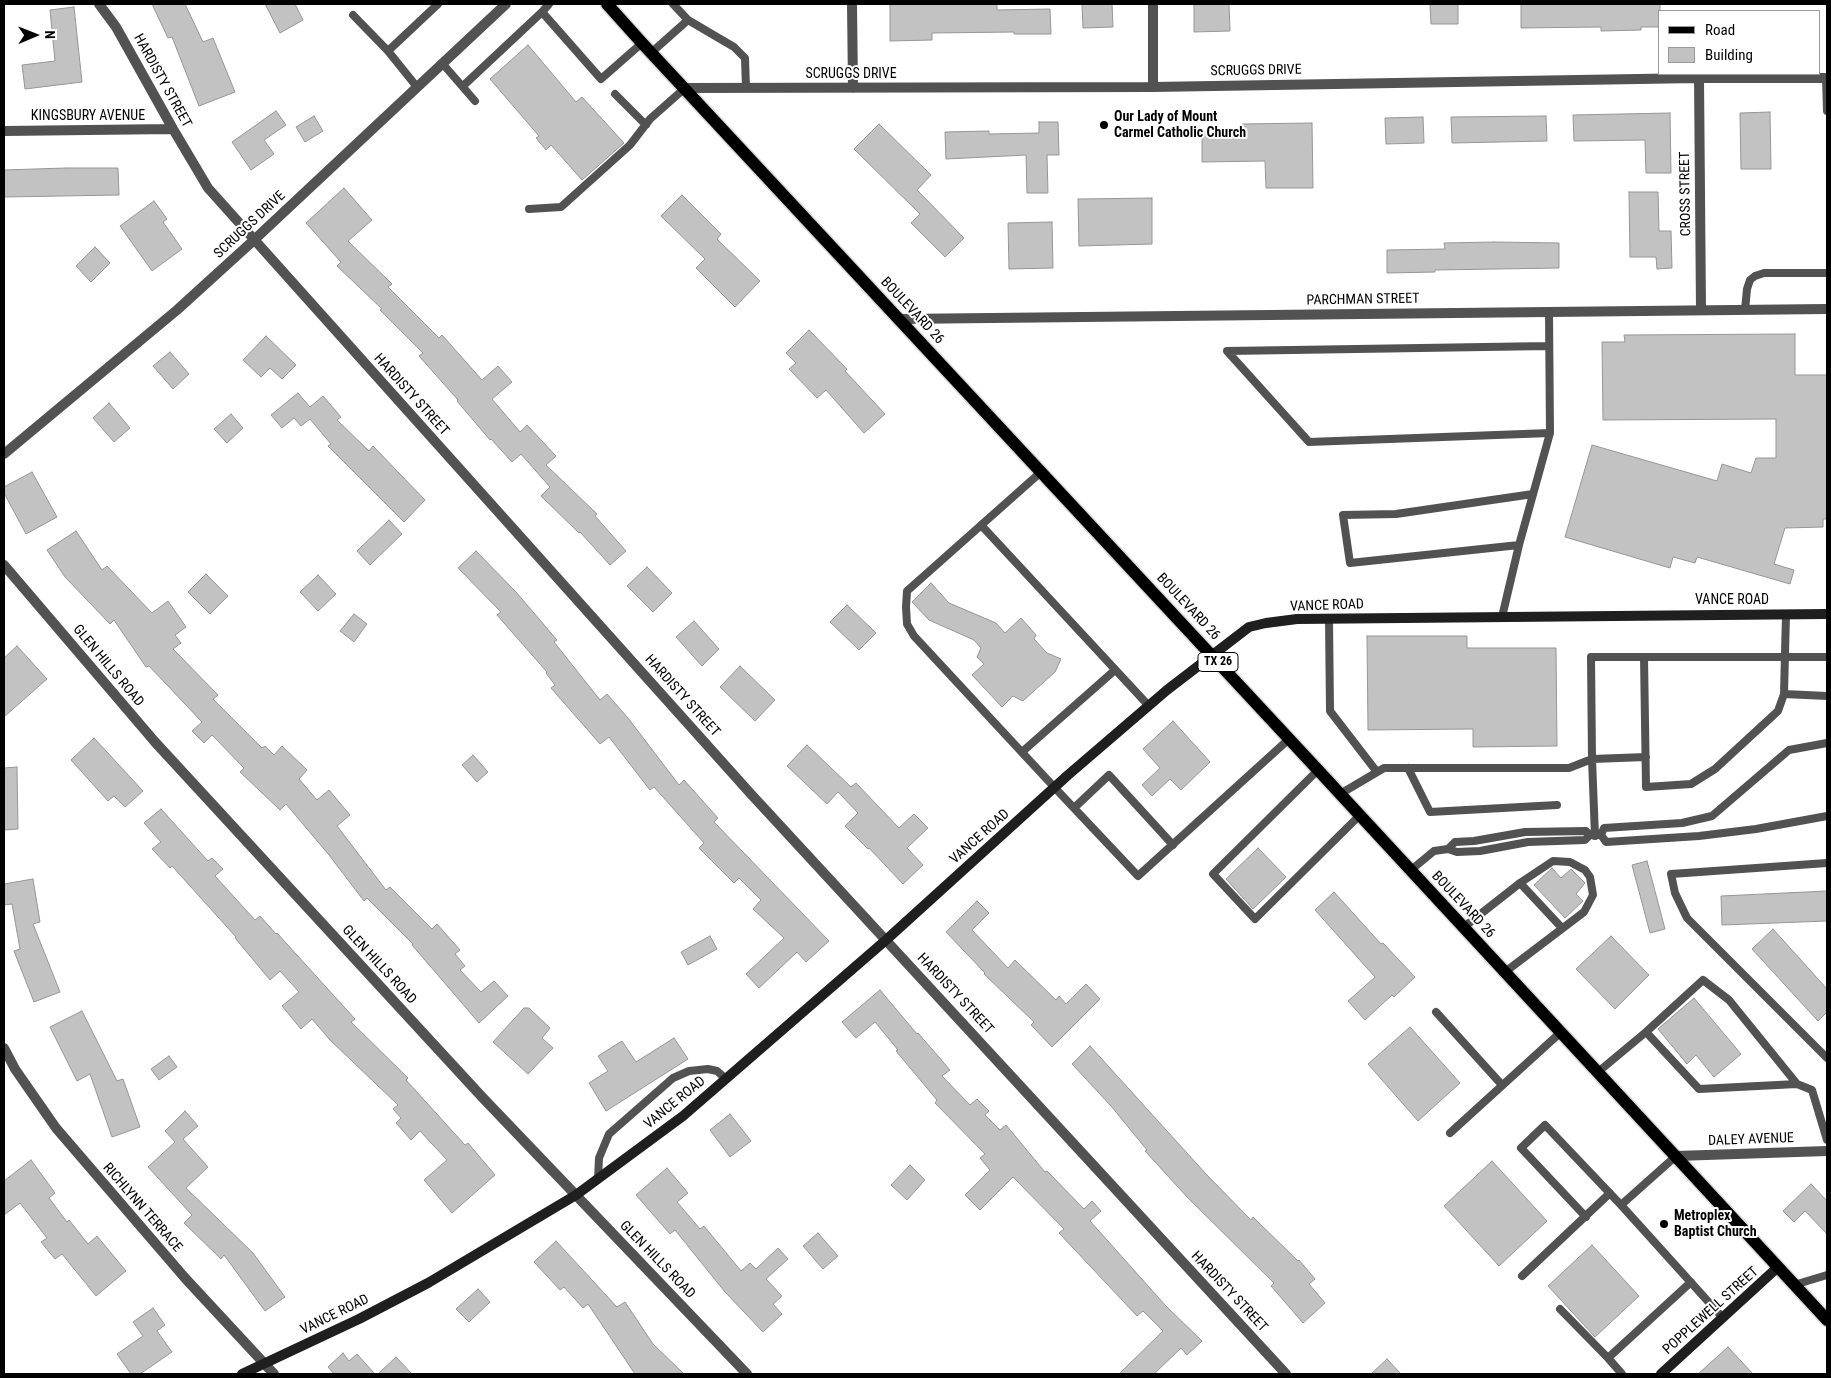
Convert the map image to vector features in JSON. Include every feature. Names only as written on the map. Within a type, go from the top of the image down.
[{"type":"main road","name":"BOULEVARD 26","points":[[608,4],[642,43],[1827,1320]]},
{"type":"street","name":"HARDISTY STREET","points":[[99,4],[116,27],[173,130],[208,188],[750,793],[1286,1374]]},
{"type":"street","points":[[852,4],[853,88]]},
{"type":"street","points":[[1153,4],[1153,87]]},
{"type":"street","name":"SCRUGGS DRIVE","points":[[4,454],[31,434],[177,310],[417,87],[501,5]]},
{"type":"street","name":"SCRUGGS DRIVE","points":[[685,88],[1153,87],[1699,78],[1827,78]]},
{"type":"street","name":"CROSS STREET","points":[[1699,78],[1701,310]]},
{"type":"street","name":"KINGSBURY AVENUE","points":[[4,131],[173,130]]},
{"type":"street","name":"PARCHMAN STREET","points":[[898,319],[1827,309]]},
{"type":"street","name":"GLEN HILLS ROAD","points":[[4,565],[155,742],[483,1098],[747,1374]]},
{"type":"street","name":"VANCE ROAD","points":[[242,1374],[359,1319],[428,1283],[576,1195],[598,1179],[683,1116],[726,1080],[1149,706],[1250,627],[1266,623],[1329,619],[1827,614]]},
{"type":"street","name":"RICHLYNN TERRACE","points":[[4,1048],[15,1069],[56,1128],[185,1278],[274,1374]]},
{"type":"street","name":"DALEY AVENUE","points":[[1676,1156],[1827,1151]]},
{"type":"street","name":"POPPLEWELL STREET","points":[[1661,1374],[1778,1267]]},
{"type":"lane","points":[[388,51],[438,4]]},
{"type":"lane","points":[[463,86],[549,4]]},
{"type":"lane","points":[[674,4],[688,20],[734,47],[745,58],[746,88]]},
{"type":"lane","points":[[542,12],[601,79],[642,43]]},
{"type":"lane","points":[[354,15],[388,51],[417,87]]},
{"type":"lane","points":[[652,52],[688,20]]},
{"type":"lane","points":[[442,63],[475,101]]},
{"type":"lane","points":[[1827,78],[1827,111]]},
{"type":"lane","points":[[529,209],[560,207],[630,145],[646,125],[685,88]]},
{"type":"lane","points":[[615,94],[646,125]]},
{"type":"lane","points":[[1745,310],[1747,289],[1750,280],[1755,276],[1764,274],[1827,273]]},
{"type":"lane","points":[[1502,617],[1519,545],[1550,433],[1549,312]]},
{"type":"lane","points":[[1549,346],[1227,351],[1309,442],[1550,433]]},
{"type":"lane","points":[[1041,472],[907,591],[906,607],[907,624],[914,636],[1055,788],[1138,876],[1289,739]]},
{"type":"lane","points":[[1519,545],[1350,563],[1343,515],[1396,514],[1533,494]]},
{"type":"lane","points":[[982,525],[1149,706]]},
{"type":"lane","points":[[1644,657],[1646,786],[1691,784],[1715,769],[1778,711],[1784,694],[1786,614]]},
{"type":"lane","points":[[1329,619],[1330,711],[1377,772]]},
{"type":"lane","points":[[1595,836],[1591,657],[1827,657]]},
{"type":"lane","points":[[1022,752],[1115,670]]},
{"type":"lane","points":[[1784,694],[1827,696]]},
{"type":"lane","points":[[1595,836],[1604,828],[1682,822],[1712,816],[1789,750],[1827,743]]},
{"type":"lane","points":[[1340,794],[1384,768],[1569,768],[1592,759],[1646,758]]},
{"type":"lane","points":[[1408,768],[1430,812],[1556,804]]},
{"type":"lane","points":[[1318,770],[1213,874],[1255,919],[1360,816]]},
{"type":"lane","points":[[1074,808],[1109,776],[1173,844]]},
{"type":"lane","points":[[1411,870],[1434,850],[1448,849],[1455,842],[1474,841],[1525,832],[1586,832],[1606,842],[1699,836],[1756,829],[1827,816]]},
{"type":"lane","points":[[1464,928],[1545,865],[1558,860],[1570,862],[1586,870],[1593,885],[1593,895],[1584,912],[1505,972]]},
{"type":"lane","points":[[1827,863],[1671,874],[1675,892],[1687,918],[1827,1058]]},
{"type":"lane","points":[[1520,883],[1562,928]]},
{"type":"lane","points":[[1598,1072],[1646,1032],[1703,980],[1729,1000],[1797,1084]]},
{"type":"lane","points":[[1436,1012],[1502,1085]]},
{"type":"lane","points":[[1450,1133],[1561,1032]]},
{"type":"lane","points":[[1646,1032],[1699,1088],[1797,1084],[1812,1090],[1827,1140]]},
{"type":"lane","points":[[598,1179],[598,1158],[610,1134],[673,1078],[689,1071],[708,1069],[717,1071],[726,1080]]},
{"type":"lane","points":[[1586,1217],[1521,1148],[1546,1125],[1723,1318]]},
{"type":"lane","points":[[1621,1205],[1676,1156]]},
{"type":"lane","points":[[1522,1276],[1610,1193]]},
{"type":"lane","points":[[1794,1285],[1827,1275]]},
{"type":"lane","points":[[1608,1358],[1691,1282]]},
{"type":"lane","points":[[1560,1309],[1622,1374]]},
{"type":"building","points":[[152,4],[185,4],[203,42],[213,38],[235,92],[199,106],[172,37],[168,38]]},
{"type":"building","points":[[265,4],[295,4],[303,20],[280,33]]},
{"type":"building","points":[[890,4],[997,4],[997,10],[1050,9],[1051,34],[1014,34],[1014,32],[932,33],[932,40],[890,41]]},
{"type":"building","points":[[1082,4],[1112,4],[1113,27],[1083,28]]},
{"type":"building","points":[[1194,4],[1229,4],[1230,31],[1194,32]]},
{"type":"building","points":[[1430,4],[1458,4],[1458,24],[1431,24]]},
{"type":"building","points":[[1521,4],[1660,4],[1658,27],[1641,27],[1641,30],[1601,31],[1601,27],[1521,28]]},
{"type":"building","points":[[74,7],[82,82],[25,89],[22,65],[55,61],[50,10]]},
{"type":"building","points":[[528,45],[576,102],[582,97],[624,143],[582,180],[551,145],[546,150],[536,138],[539,136],[490,79]]},
{"type":"building","points":[[276,111],[286,125],[264,140],[274,154],[251,170],[232,142]]},
{"type":"building","points":[[1770,112],[1771,169],[1741,169],[1740,113]]},
{"type":"building","points":[[1670,113],[1671,173],[1646,173],[1645,140],[1574,141],[1573,115]]},
{"type":"building","points":[[314,116],[323,131],[305,142],[296,127]]},
{"type":"building","points":[[1546,116],[1547,141],[1452,143],[1451,117]]},
{"type":"building","points":[[1423,117],[1424,143],[1386,144],[1385,118]]},
{"type":"building","points":[[1039,122],[1058,122],[1059,155],[1047,155],[1048,193],[1027,193],[1026,155],[946,159],[945,132],[989,131],[989,134],[1039,133]]},
{"type":"building","points":[[1312,123],[1313,188],[1266,188],[1265,161],[1202,162],[1202,131],[1242,130],[1242,124]]},
{"type":"building","points":[[879,124],[931,175],[917,190],[964,238],[945,257],[911,223],[920,214],[854,149]]},
{"type":"building","points":[[118,168],[119,195],[4,197],[4,170]]},
{"type":"building","points":[[344,188],[372,220],[348,241],[392,284],[388,287],[439,338],[442,335],[482,380],[498,366],[512,382],[492,399],[520,432],[527,425],[556,456],[546,465],[597,514],[595,516],[626,551],[610,565],[580,532],[541,496],[550,487],[521,454],[512,462],[490,440],[419,356],[423,353],[380,310],[382,309],[337,266],[341,262],[306,223]]},
{"type":"building","points":[[1629,192],[1658,192],[1659,231],[1671,231],[1672,268],[1657,269],[1656,257],[1630,257]]},
{"type":"building","points":[[682,195],[721,234],[717,239],[760,281],[735,307],[696,268],[705,259],[661,216]]},
{"type":"building","points":[[1152,198],[1152,244],[1079,246],[1078,199]]},
{"type":"building","points":[[154,201],[167,219],[163,222],[182,249],[152,271],[120,226]]},
{"type":"building","points":[[1052,222],[1053,268],[1009,269],[1008,223]]},
{"type":"building","points":[[1444,243],[1559,243],[1559,268],[1435,270],[1435,272],[1387,273],[1387,250],[1445,249]]},
{"type":"building","points":[[95,247],[110,263],[91,282],[76,266]]},
{"type":"building","points":[[809,330],[847,369],[845,371],[885,414],[864,433],[826,390],[817,398],[789,369],[796,363],[786,353]]},
{"type":"building","points":[[1795,334],[1795,375],[1827,375],[1827,519],[1823,519],[1823,527],[1785,528],[1774,564],[1794,570],[1790,584],[1697,557],[1695,563],[1673,557],[1670,568],[1565,537],[1592,445],[1717,481],[1722,464],[1751,473],[1756,458],[1776,458],[1776,419],[1603,420],[1602,342],[1625,342],[1624,335]]},
{"type":"building","points":[[266,336],[296,365],[282,379],[270,368],[261,377],[243,360]]},
{"type":"building","points":[[170,352],[189,374],[173,389],[153,366]]},
{"type":"building","points":[[298,393],[310,407],[323,396],[341,417],[337,420],[369,451],[373,446],[425,500],[404,522],[328,446],[331,444],[310,419],[301,426],[294,418],[282,428],[271,415]]},
{"type":"building","points":[[109,403],[130,428],[114,442],[93,418]]},
{"type":"building","points":[[231,414],[243,428],[227,443],[214,429]]},
{"type":"building","points":[[32,472],[57,517],[26,534],[4,493],[4,487]]},
{"type":"building","points":[[389,520],[402,534],[370,565],[357,551]]},
{"type":"building","points":[[76,531],[102,570],[107,566],[152,613],[168,601],[186,627],[175,635],[181,643],[173,649],[218,695],[213,699],[262,748],[265,746],[274,755],[282,746],[307,770],[299,779],[317,800],[329,790],[350,815],[337,826],[386,890],[390,887],[432,929],[437,924],[460,950],[455,954],[465,966],[460,970],[481,992],[494,981],[508,996],[479,1023],[413,944],[367,898],[364,901],[329,855],[286,804],[280,810],[240,772],[244,768],[212,735],[204,743],[192,731],[202,722],[149,666],[146,667],[114,620],[110,624],[65,577],[47,550]]},
{"type":"building","points":[[476,551],[516,592],[557,640],[554,642],[600,700],[607,694],[628,718],[679,785],[684,780],[718,818],[714,822],[829,941],[806,962],[797,952],[759,988],[746,974],[784,938],[753,909],[761,900],[739,878],[734,883],[699,848],[704,843],[654,787],[650,790],[609,737],[600,744],[551,688],[555,685],[547,672],[497,615],[501,612],[458,568]]},
{"type":"building","points":[[647,567],[672,593],[653,612],[627,586]]},
{"type":"building","points":[[206,574],[228,596],[210,614],[188,592]]},
{"type":"building","points":[[318,575],[336,594],[318,611],[300,592]]},
{"type":"building","points":[[931,583],[949,603],[996,623],[1005,633],[1021,618],[1036,635],[1034,639],[1047,653],[1061,659],[1055,672],[1023,701],[1013,696],[1002,707],[972,675],[984,664],[977,657],[981,648],[974,640],[929,620],[912,602]]},
{"type":"building","points":[[847,605],[876,633],[859,650],[830,622]]},
{"type":"building","points":[[354,614],[367,624],[354,642],[340,631]]},
{"type":"building","points":[[694,621],[719,649],[702,666],[676,637]]},
{"type":"building","points":[[1367,636],[1467,636],[1467,648],[1556,648],[1557,746],[1473,747],[1473,729],[1368,730]]},
{"type":"building","points":[[17,646],[47,679],[4,717],[4,658]]},
{"type":"building","points":[[740,666],[775,700],[755,721],[720,687]]},
{"type":"building","points":[[1173,721],[1210,762],[1181,790],[1170,779],[1152,796],[1142,785],[1160,768],[1143,749]]},
{"type":"building","points":[[94,738],[143,791],[125,807],[114,796],[108,801],[71,760]]},
{"type":"building","points":[[807,745],[851,787],[856,783],[899,828],[914,814],[928,828],[907,848],[923,865],[903,884],[845,826],[858,813],[838,792],[827,804],[787,766]]},
{"type":"building","points":[[473,755],[488,772],[477,782],[462,765]]},
{"type":"building","points":[[17,767],[18,829],[4,830],[4,768]]},
{"type":"building","points":[[161,809],[208,861],[212,858],[223,869],[215,876],[255,920],[260,916],[277,933],[355,1019],[351,1022],[408,1078],[406,1080],[465,1145],[468,1143],[495,1175],[452,1213],[424,1180],[447,1160],[420,1131],[411,1140],[396,1123],[401,1118],[393,1109],[398,1105],[330,1040],[312,1019],[301,1029],[282,1006],[299,992],[280,971],[270,980],[236,937],[172,866],[170,868],[152,849],[161,842],[144,823]]},
{"type":"building","points":[[1258,848],[1286,877],[1253,909],[1226,879]]},
{"type":"building","points":[[1647,861],[1665,929],[1650,933],[1632,865]]},
{"type":"building","points":[[1552,868],[1561,878],[1571,869],[1585,883],[1576,894],[1583,901],[1565,918],[1534,885]]},
{"type":"building","points":[[33,879],[40,922],[33,924],[60,992],[34,1002],[14,951],[20,949],[12,904],[4,905],[4,884]]},
{"type":"building","points":[[1827,891],[1827,921],[1722,925],[1721,896]]},
{"type":"building","points":[[1334,892],[1381,944],[1383,943],[1415,977],[1365,1020],[1348,1001],[1375,977],[1315,910]]},
{"type":"building","points":[[977,901],[989,913],[972,930],[1008,968],[1015,960],[1056,1000],[1059,996],[1066,1004],[1086,984],[1100,999],[1052,1047],[1031,1025],[1034,1022],[984,974],[946,932]]},
{"type":"building","points":[[1773,929],[1827,989],[1827,1012],[1818,1021],[1752,949]]},
{"type":"building","points":[[710,936],[717,949],[688,965],[681,952]]},
{"type":"building","points":[[1611,936],[1649,975],[1615,1009],[1576,969]]},
{"type":"building","points":[[880,990],[950,1070],[942,1076],[970,1105],[977,1099],[989,1111],[985,1115],[1000,1130],[1006,1125],[1045,1172],[1047,1171],[1084,1209],[1092,1201],[1101,1211],[1090,1221],[1166,1306],[1202,1341],[1187,1355],[1181,1348],[1154,1374],[1119,1374],[1163,1331],[1143,1311],[1137,1316],[1059,1233],[1064,1229],[1013,1177],[980,1210],[965,1195],[990,1170],[980,1158],[985,1154],[935,1103],[937,1100],[896,1051],[898,1050],[875,1022],[856,1038],[842,1022]]},
{"type":"building","points":[[1694,998],[1741,1054],[1714,1077],[1696,1055],[1687,1064],[1658,1029]]},
{"type":"building","points":[[524,1008],[529,1008],[550,1028],[542,1038],[553,1048],[528,1074],[493,1042]]},
{"type":"building","points":[[82,1011],[117,1081],[123,1079],[140,1127],[112,1137],[90,1074],[77,1081],[50,1027]]},
{"type":"building","points":[[1410,1027],[1460,1083],[1418,1121],[1368,1064]]},
{"type":"building","points":[[674,1038],[688,1059],[606,1111],[589,1083],[608,1071],[598,1056],[622,1041],[636,1062]]},
{"type":"building","points":[[1090,1046],[1206,1174],[1251,1220],[1253,1217],[1299,1260],[1315,1279],[1309,1284],[1325,1303],[1303,1323],[1271,1286],[1274,1283],[1188,1198],[1145,1151],[1147,1150],[1111,1106],[1072,1064]]},
{"type":"building","points":[[169,1056],[177,1067],[159,1080],[151,1069]]},
{"type":"building","points":[[185,1111],[198,1126],[183,1139],[208,1167],[186,1188],[253,1253],[285,1297],[265,1311],[224,1255],[221,1259],[184,1223],[192,1215],[148,1167],[175,1142],[165,1131]]},
{"type":"building","points":[[730,1114],[751,1141],[730,1157],[710,1130]]},
{"type":"building","points":[[31,1160],[55,1193],[49,1198],[67,1222],[69,1220],[88,1244],[97,1236],[126,1271],[96,1296],[62,1254],[55,1259],[41,1242],[47,1238],[20,1203],[4,1215],[4,1181]]},
{"type":"building","points":[[1492,1161],[1547,1221],[1499,1266],[1444,1206]]},
{"type":"building","points":[[910,1165],[925,1180],[907,1200],[891,1185]]},
{"type":"building","points":[[667,1168],[688,1193],[677,1202],[700,1229],[704,1226],[741,1271],[750,1263],[756,1269],[778,1248],[788,1259],[766,1279],[782,1296],[773,1304],[782,1314],[763,1332],[725,1292],[675,1230],[670,1234],[636,1195]]},
{"type":"building","points":[[1811,1184],[1827,1201],[1827,1234],[1805,1211],[1794,1222],[1783,1211]]},
{"type":"building","points":[[818,1233],[838,1256],[823,1269],[803,1246]]},
{"type":"building","points":[[556,1241],[617,1307],[625,1302],[653,1344],[684,1374],[635,1374],[588,1304],[583,1308],[564,1287],[560,1290],[534,1262]]},
{"type":"building","points":[[1592,1245],[1639,1296],[1595,1337],[1548,1286]]},
{"type":"building","points":[[478,1289],[490,1302],[469,1322],[456,1309]]},
{"type":"building","points":[[153,1308],[165,1325],[157,1331],[172,1352],[140,1374],[131,1374],[117,1354],[143,1336],[133,1322]]},
{"type":"building","points":[[1728,1347],[1753,1374],[1698,1374]]},
{"type":"building","points":[[343,1353],[349,1361],[357,1354],[375,1374],[334,1374],[328,1367]]},
{"type":"building","points":[[396,1357],[412,1374],[378,1374]]},
{"type":"building","points":[[1387,1359],[1401,1374],[1371,1374]]},
{"type":"place","name":"Our Lady of Mount Carmel Catholic Church","points":[[1104,125]]},
{"type":"place","name":"Metroplex Baptist Church","points":[[1664,1224]]}]
